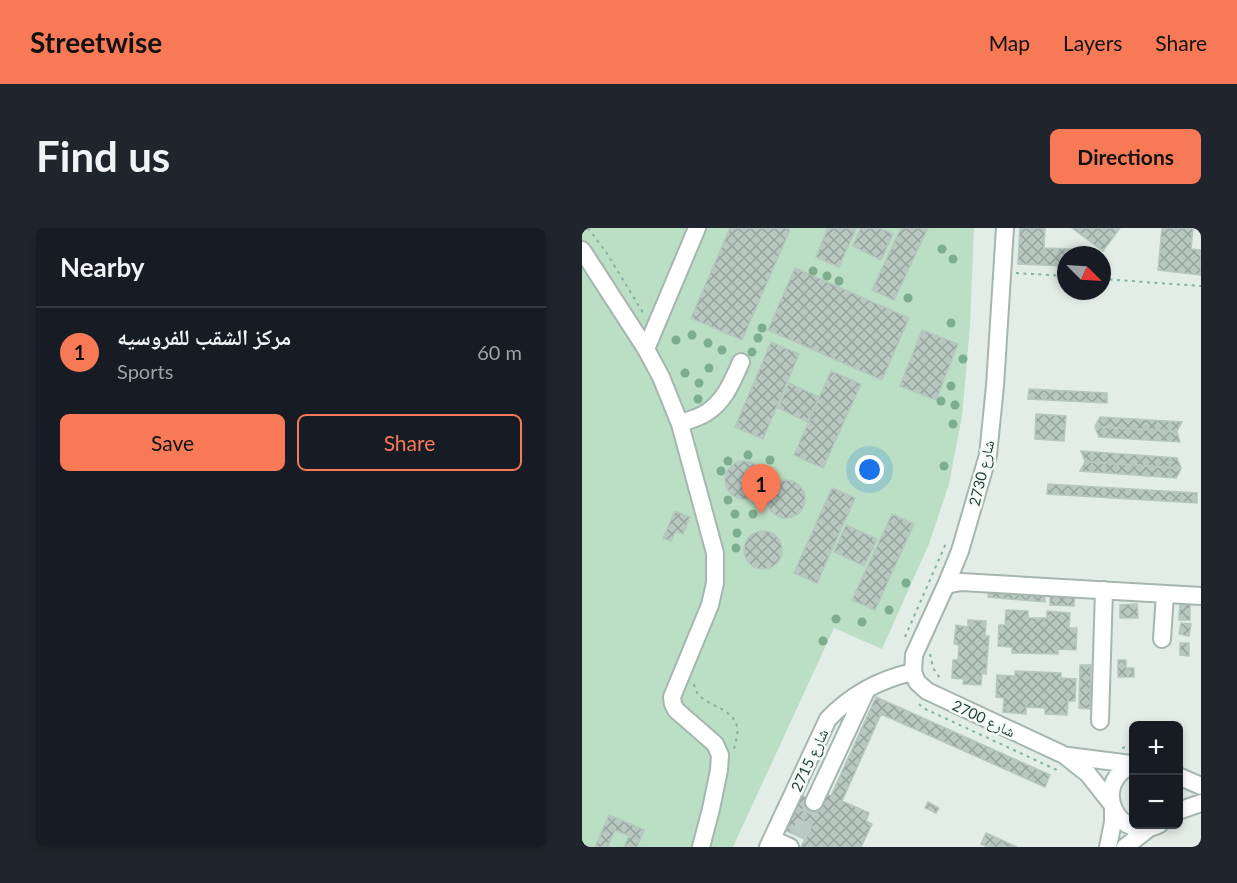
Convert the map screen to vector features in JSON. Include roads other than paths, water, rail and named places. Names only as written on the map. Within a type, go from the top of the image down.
[{"type":"street","points":[[646,349],[697,228]]},
{"type":"street","name":"شارع 2730","points":[[913,672],[914,655],[960,551],[988,455],[995,387],[1005,228]]},
{"type":"street","points":[[582,250],[646,349],[661,377],[680,424],[715,553],[715,583],[710,605],[672,697],[676,710],[715,744],[720,754],[719,770],[701,847]]},
{"type":"street","points":[[680,424],[705,414],[718,403],[727,393],[741,362]]},
{"type":"street","points":[[946,585],[961,582],[1201,596]]},
{"type":"street","points":[[1100,721],[1104,590]]},
{"type":"street","points":[[1162,639],[1165,594]]},
{"type":"street","name":"شارع 2715","points":[[770,843],[828,719],[868,687],[898,675],[913,672]]},
{"type":"street","name":"شارع 2700","points":[[913,672],[917,682],[927,691],[1064,755],[1088,774],[1117,816],[1129,825]]},
{"type":"street","name":"شارع 2715","points":[[798,782],[817,796],[868,687]]},
{"type":"street","name":"شارع 2700","points":[[1064,755],[1129,764]]},
{"type":"street","points":[[1108,847],[1113,822],[1110,794],[1112,784],[1123,769],[1129,766]]},
{"type":"street","points":[[1183,778],[1201,786]]},
{"type":"street","points":[[1183,810],[1201,803]]},
{"type":"street","points":[[1125,847],[1151,829]]},
{"type":"street","points":[[770,843],[794,844]]},
{"type":"tunnel","points":[[799,836],[814,802]]},
{"type":"place","name":"مركز الشقب للفروسيه","points":[[761,514]]}]
